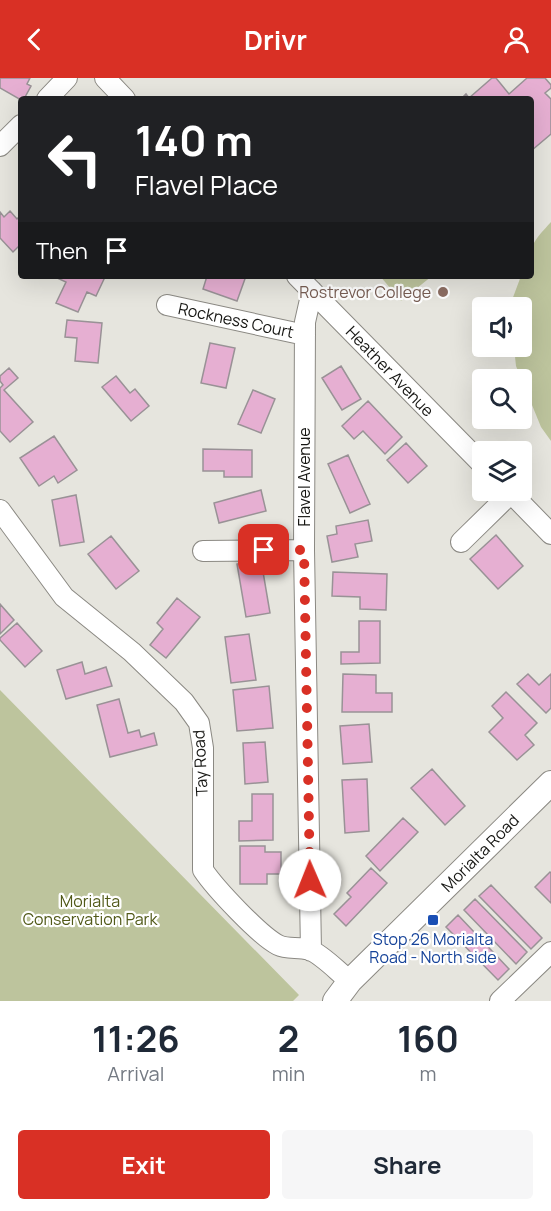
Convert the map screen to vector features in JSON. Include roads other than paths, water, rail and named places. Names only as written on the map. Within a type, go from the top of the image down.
[{"type":"main road","name":"Morialta Road","points":[[335,1001],[350,981],[551,783]]},
{"type":"street","points":[[50,96],[67,78]]},
{"type":"street","points":[[105,78],[122,96]]},
{"type":"street","points":[[0,146],[18,128]]},
{"type":"street","name":"Heather Avenue","points":[[300,279],[472,454]]},
{"type":"street","name":"Flavel Avenue","points":[[311,951],[304,550],[305,322],[312,291]]},
{"type":"street","name":"Rockness Court","points":[[167,305],[305,335]]},
{"type":"street","points":[[461,542],[500,501]]},
{"type":"street","points":[[518,501],[551,534]]},
{"type":"street","name":"Tay Road","points":[[0,510],[64,597],[132,652],[184,702],[199,723],[203,748],[203,870],[213,884],[269,939],[280,946],[311,951],[350,981]]},
{"type":"street","points":[[203,550],[304,550]]},
{"type":"street","points":[[500,1001],[551,952]]},
{"type":"place","name":"Rostrevor College","points":[[443,292]]},
{"type":"place","name":"Stop 26 Morialta Road - North side","points":[[433,920]]},
{"type":"park label","name":"Morialta Conservation Park","points":[[90,910]]}]
